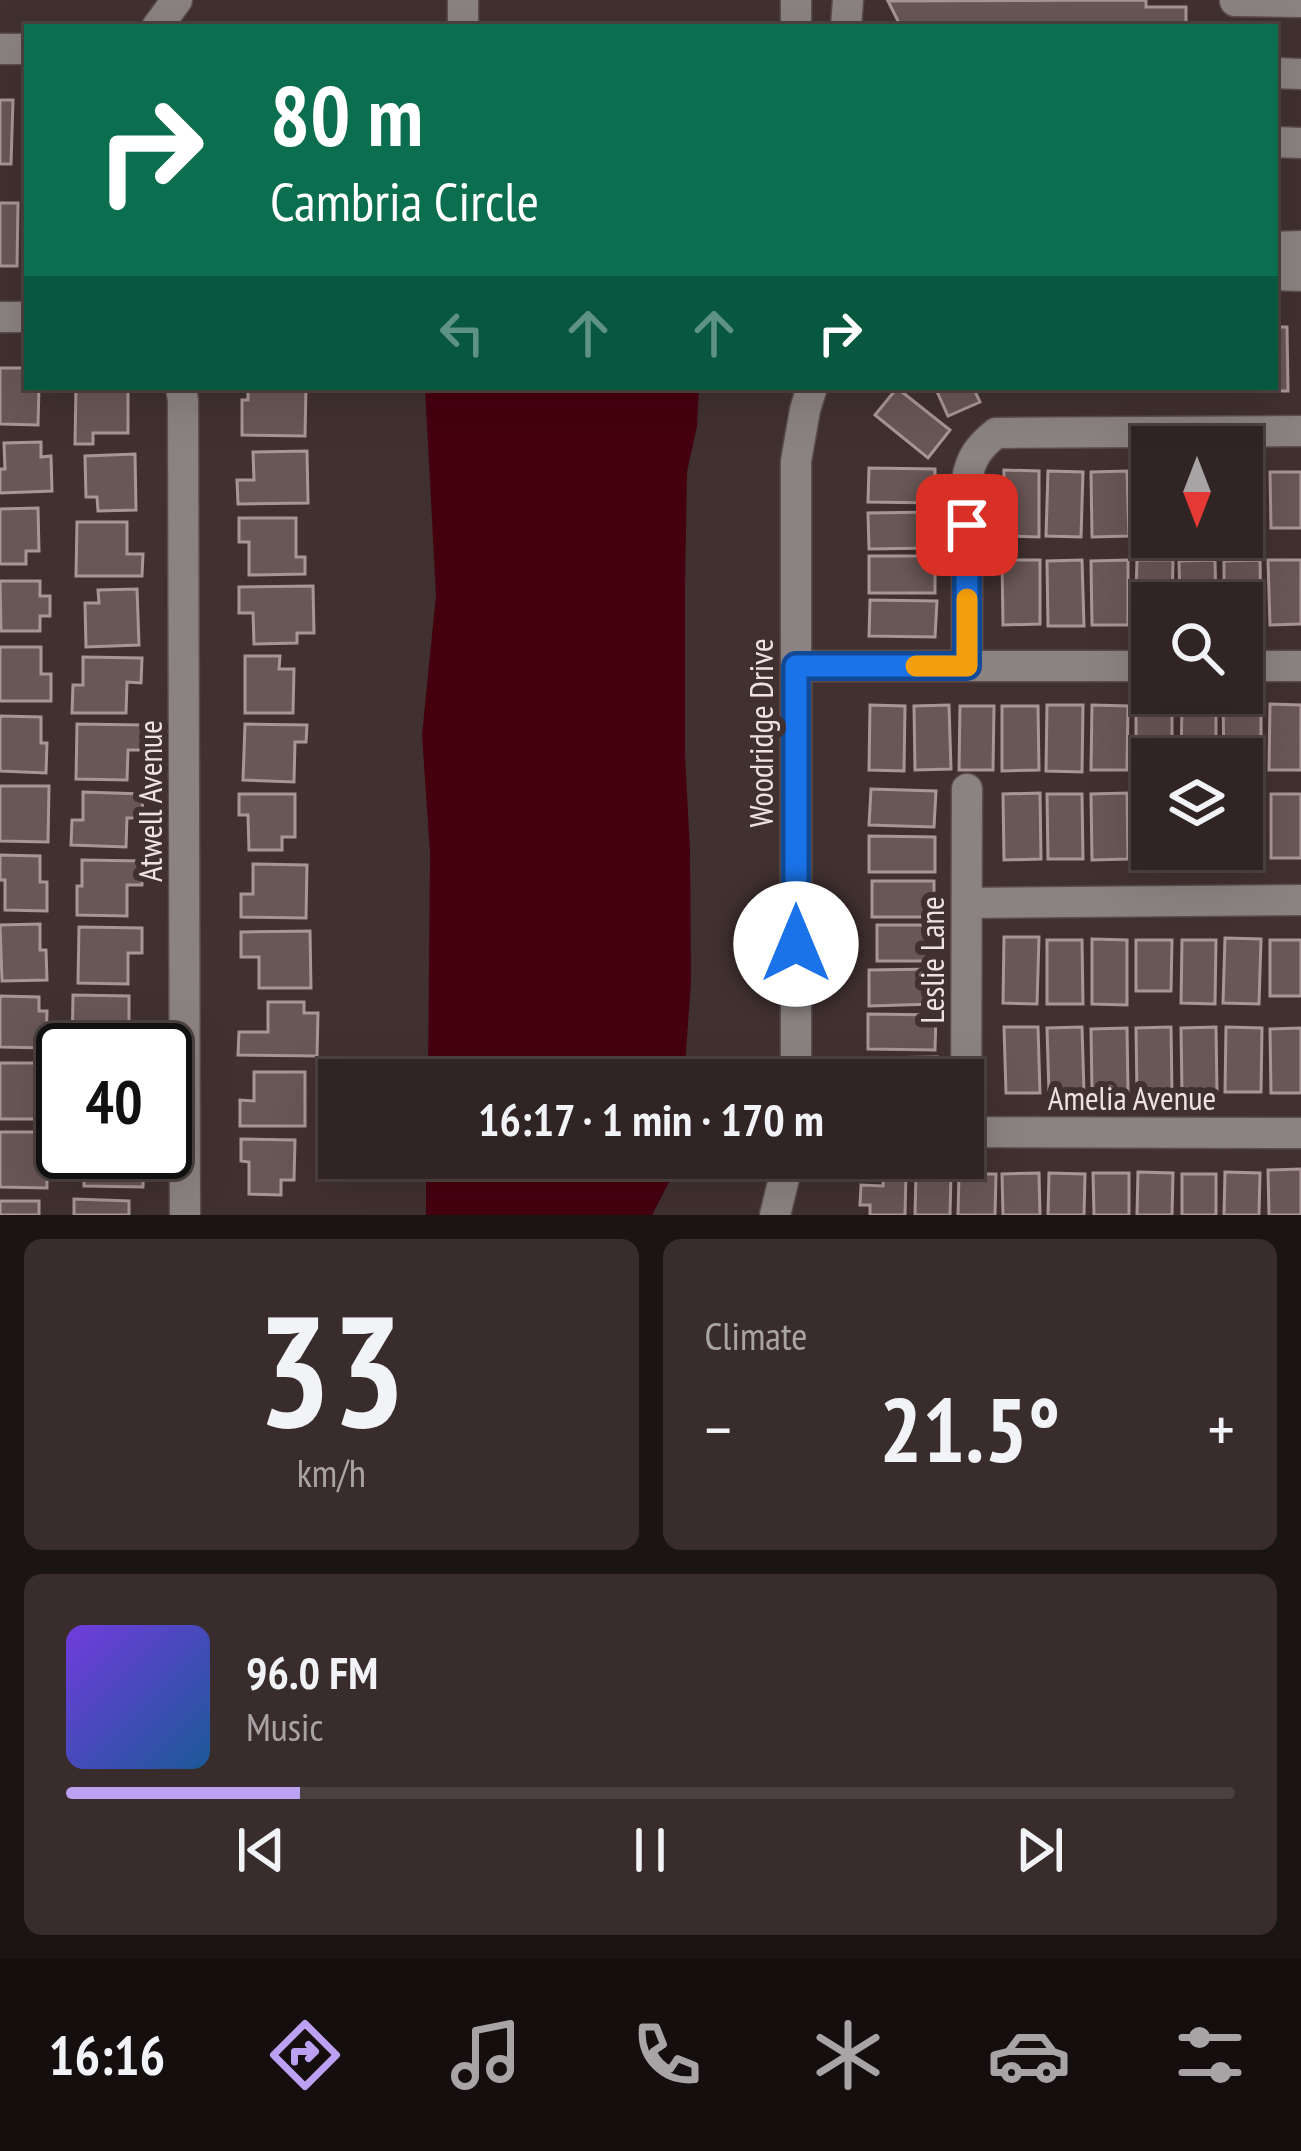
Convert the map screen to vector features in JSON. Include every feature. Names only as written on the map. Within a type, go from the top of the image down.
[{"type":"street","points":[[1235,0],[1301,2]]},
{"type":"street","name":"Atwell Avenue","points":[[182,390],[185,1215]]},
{"type":"street","name":"Woodridge Drive","points":[[796,1059],[796,461],[811,390]]},
{"type":"street","points":[[967,666],[970,460],[996,434],[1301,431]]},
{"type":"street","points":[[796,666],[1131,666]]},
{"type":"street","points":[[1263,666],[1301,666]]},
{"type":"street","name":"Leslie Lane","points":[[965,1059],[968,789]]},
{"type":"street","points":[[967,903],[1301,900]]},
{"type":"street","name":"Amelia Avenue","points":[[984,1132],[1301,1133]]},
{"type":"street","points":[[775,1215],[784,1179]]},
{"type":"shaded area","points":[[425,390],[699,390],[687,472],[685,754],[691,983],[685,1059],[428,1059],[430,853],[422,735],[436,595]]},
{"type":"shaded area","points":[[426,1179],[671,1179],[652,1215],[426,1215]]},
{"type":"building","points":[[1146,0],[1146,7],[1186,7],[1186,24],[900,24],[888,1]]},
{"type":"building","points":[[0,100],[13,100],[11,164],[0,164]]},
{"type":"building","points":[[0,203],[18,203],[17,266],[0,266]]},
{"type":"building","points":[[1278,327],[1287,327],[1288,391],[1253,391],[1278,390]]},
{"type":"building","points":[[0,368],[24,368],[24,390],[39,390],[38,425],[0,424]]},
{"type":"building","points":[[76,390],[128,390],[128,433],[93,433],[93,444],[75,444]]},
{"type":"building","points":[[248,390],[306,390],[305,436],[242,435],[242,400],[248,400]]},
{"type":"building","points":[[900,390],[950,430],[928,458],[875,415]]},
{"type":"building","points":[[936,390],[974,390],[980,402],[948,416]]},
{"type":"building","points":[[41,442],[41,457],[51,456],[52,491],[0,493],[4,443]]},
{"type":"building","points":[[307,451],[308,503],[238,504],[237,480],[254,480],[253,452]]},
{"type":"building","points":[[135,454],[136,510],[98,511],[97,497],[86,497],[85,456]]},
{"type":"building","points":[[869,468],[935,469],[935,503],[868,502]]},
{"type":"building","points":[[1004,470],[1039,471],[1039,537],[1003,536]]},
{"type":"building","points":[[1048,471],[1083,472],[1081,537],[1046,536]]},
{"type":"building","points":[[1127,471],[1129,536],[1092,537],[1091,472]]},
{"type":"building","points":[[1270,472],[1301,472],[1301,528],[1271,528]]},
{"type":"building","points":[[38,508],[39,551],[26,551],[26,564],[0,564],[0,509]]},
{"type":"building","points":[[935,512],[935,548],[869,549],[868,513]]},
{"type":"building","points":[[239,518],[296,518],[296,557],[305,557],[305,574],[249,575],[249,542],[239,542]]},
{"type":"building","points":[[77,522],[127,522],[127,554],[143,554],[142,576],[76,576]]},
{"type":"building","points":[[869,556],[935,556],[935,593],[869,593]]},
{"type":"building","points":[[1002,560],[1040,560],[1040,624],[1003,625]]},
{"type":"building","points":[[1082,560],[1084,626],[1048,626],[1047,561]]},
{"type":"building","points":[[1128,560],[1128,625],[1092,625],[1091,561]]},
{"type":"building","points":[[1137,560],[1173,560],[1172,582],[1136,582]]},
{"type":"building","points":[[1215,560],[1216,582],[1180,582],[1179,561]]},
{"type":"building","points":[[1260,560],[1260,582],[1224,582],[1224,561]]},
{"type":"building","points":[[1268,560],[1301,560],[1301,624],[1270,625]]},
{"type":"building","points":[[0,581],[40,581],[40,596],[50,596],[50,616],[40,616],[40,631],[1,631]]},
{"type":"building","points":[[313,586],[314,633],[297,633],[297,643],[254,644],[253,613],[239,613],[239,587]]},
{"type":"building","points":[[137,589],[139,645],[86,647],[85,603],[99,603],[98,590]]},
{"type":"building","points":[[870,600],[937,601],[935,637],[869,636]]},
{"type":"building","points":[[0,647],[41,647],[41,674],[51,674],[51,701],[0,701]]},
{"type":"building","points":[[245,656],[280,656],[279,669],[294,669],[293,713],[245,713]]},
{"type":"building","points":[[83,657],[142,658],[141,683],[127,682],[126,713],[72,713],[73,685],[83,685]]},
{"type":"building","points":[[1270,704],[1301,705],[1301,770],[1269,770]]},
{"type":"building","points":[[870,705],[905,706],[904,771],[869,770]]},
{"type":"building","points":[[949,705],[951,769],[915,770],[914,706]]},
{"type":"building","points":[[1047,705],[1083,705],[1082,772],[1046,771]]},
{"type":"building","points":[[1092,705],[1128,706],[1127,770],[1091,770]]},
{"type":"building","points":[[960,706],[994,706],[993,770],[959,770]]},
{"type":"building","points":[[1002,706],[1038,706],[1039,770],[1002,771]]},
{"type":"building","points":[[1136,714],[1172,714],[1172,738],[1136,738]]},
{"type":"building","points":[[1182,714],[1216,714],[1216,738],[1181,738]]},
{"type":"building","points":[[1223,714],[1261,714],[1261,738],[1224,738]]},
{"type":"building","points":[[0,716],[41,717],[41,743],[47,743],[46,773],[0,771]]},
{"type":"building","points":[[77,724],[142,725],[142,750],[128,750],[127,780],[76,779]]},
{"type":"building","points":[[245,724],[307,725],[306,742],[295,742],[294,782],[243,780]]},
{"type":"building","points":[[0,786],[49,786],[48,842],[0,841]]},
{"type":"building","points":[[871,789],[936,791],[934,827],[869,825]]},
{"type":"building","points":[[83,792],[143,794],[142,818],[127,818],[126,847],[71,845],[72,820],[83,820]]},
{"type":"building","points":[[1040,793],[1041,859],[1004,860],[1003,794]]},
{"type":"building","points":[[1127,793],[1128,859],[1092,860],[1091,794]]},
{"type":"building","points":[[239,794],[295,794],[295,837],[282,837],[282,850],[249,850],[248,815],[239,815]]},
{"type":"building","points":[[1047,794],[1082,794],[1083,859],[1048,859]]},
{"type":"building","points":[[1271,794],[1301,794],[1301,858],[1271,858]]},
{"type":"building","points":[[869,836],[935,837],[935,872],[869,872]]},
{"type":"building","points":[[0,855],[40,856],[40,882],[47,882],[47,911],[5,910]]},
{"type":"building","points":[[82,860],[143,861],[142,885],[127,885],[127,916],[77,915]]},
{"type":"building","points":[[253,864],[307,865],[306,918],[241,917],[241,894],[253,894]]},
{"type":"building","points":[[872,881],[934,881],[934,917],[872,917]]},
{"type":"building","points":[[40,924],[47,980],[2,981],[0,925]]},
{"type":"building","points":[[877,925],[935,925],[935,961],[877,961]]},
{"type":"building","points":[[79,927],[142,928],[142,953],[128,953],[128,984],[78,983]]},
{"type":"building","points":[[310,931],[311,988],[259,988],[259,957],[241,957],[241,932]]},
{"type":"building","points":[[1004,937],[1039,937],[1037,1004],[1003,1003]]},
{"type":"building","points":[[1225,938],[1261,939],[1259,1004],[1223,1003]]},
{"type":"building","points":[[1092,939],[1127,940],[1127,1005],[1092,1004]]},
{"type":"building","points":[[1047,940],[1082,940],[1083,1004],[1047,1004]]},
{"type":"building","points":[[1136,940],[1172,940],[1171,991],[1136,991]]},
{"type":"building","points":[[1182,940],[1216,940],[1215,1004],[1181,1003]]},
{"type":"building","points":[[1270,940],[1301,940],[1301,996],[1270,996]]},
{"type":"building","points":[[934,969],[935,1004],[869,1006],[869,970]]},
{"type":"building","points":[[73,995],[129,996],[129,1023],[72,1023]]},
{"type":"building","points":[[0,996],[39,997],[39,1011],[47,1011],[47,1023],[36,1023],[36,1048],[0,1047]]},
{"type":"building","points":[[268,1002],[304,1002],[304,1013],[318,1013],[317,1056],[238,1055],[239,1032],[268,1032]]},
{"type":"building","points":[[868,1014],[936,1015],[935,1050],[868,1049]]},
{"type":"building","points":[[1004,1027],[1038,1027],[1040,1093],[1006,1093]]},
{"type":"building","points":[[1082,1027],[1084,1092],[1049,1093],[1047,1028]]},
{"type":"building","points":[[1171,1027],[1172,1093],[1137,1094],[1136,1028]]},
{"type":"building","points":[[1216,1027],[1217,1092],[1182,1092],[1181,1028]]},
{"type":"building","points":[[1226,1027],[1262,1028],[1261,1092],[1225,1092]]},
{"type":"building","points":[[1127,1028],[1128,1091],[1092,1092],[1091,1029]]},
{"type":"building","points":[[1301,1028],[1301,1093],[1271,1093],[1270,1029]]},
{"type":"building","points":[[937,1057],[937,1059],[870,1059]]},
{"type":"building","points":[[0,1063],[36,1063],[36,1119],[0,1119]]},
{"type":"building","points":[[254,1072],[305,1072],[305,1126],[240,1126],[240,1100],[254,1101]]},
{"type":"building","points":[[0,1132],[36,1132],[36,1179],[47,1179],[47,1188],[0,1187]]},
{"type":"building","points":[[241,1139],[295,1140],[294,1180],[281,1180],[281,1195],[249,1194],[249,1162],[241,1161]]},
{"type":"building","points":[[1301,1169],[1301,1215],[1269,1215],[1268,1170]]},
{"type":"building","points":[[1138,1172],[1173,1173],[1172,1215],[1137,1215]]},
{"type":"building","points":[[1225,1172],[1260,1173],[1259,1215],[1224,1215]]},
{"type":"building","points":[[1039,1173],[1040,1215],[1003,1215],[1002,1174]]},
{"type":"building","points":[[1049,1173],[1085,1174],[1084,1215],[1048,1215]]},
{"type":"building","points":[[1093,1173],[1129,1173],[1129,1215],[1094,1215]]},
{"type":"building","points":[[996,1174],[995,1215],[958,1215],[959,1179]]},
{"type":"building","points":[[1182,1174],[1216,1174],[1216,1215],[1182,1215]]},
{"type":"building","points":[[84,1179],[143,1179],[143,1187],[84,1186]]},
{"type":"building","points":[[883,1179],[906,1179],[905,1215],[870,1215],[870,1205],[860,1205],[861,1185],[883,1186]]},
{"type":"building","points":[[916,1179],[951,1179],[950,1215],[915,1215]]},
{"type":"building","points":[[74,1199],[129,1201],[129,1215],[74,1215]]},
{"type":"building","points":[[0,1201],[39,1201],[39,1215],[0,1215]]},
{"type":"slow traffic","points":[[916,666],[967,666],[967,599]]},
{"type":"route","points":[[796,944],[796,666],[967,666],[967,525]]}]
